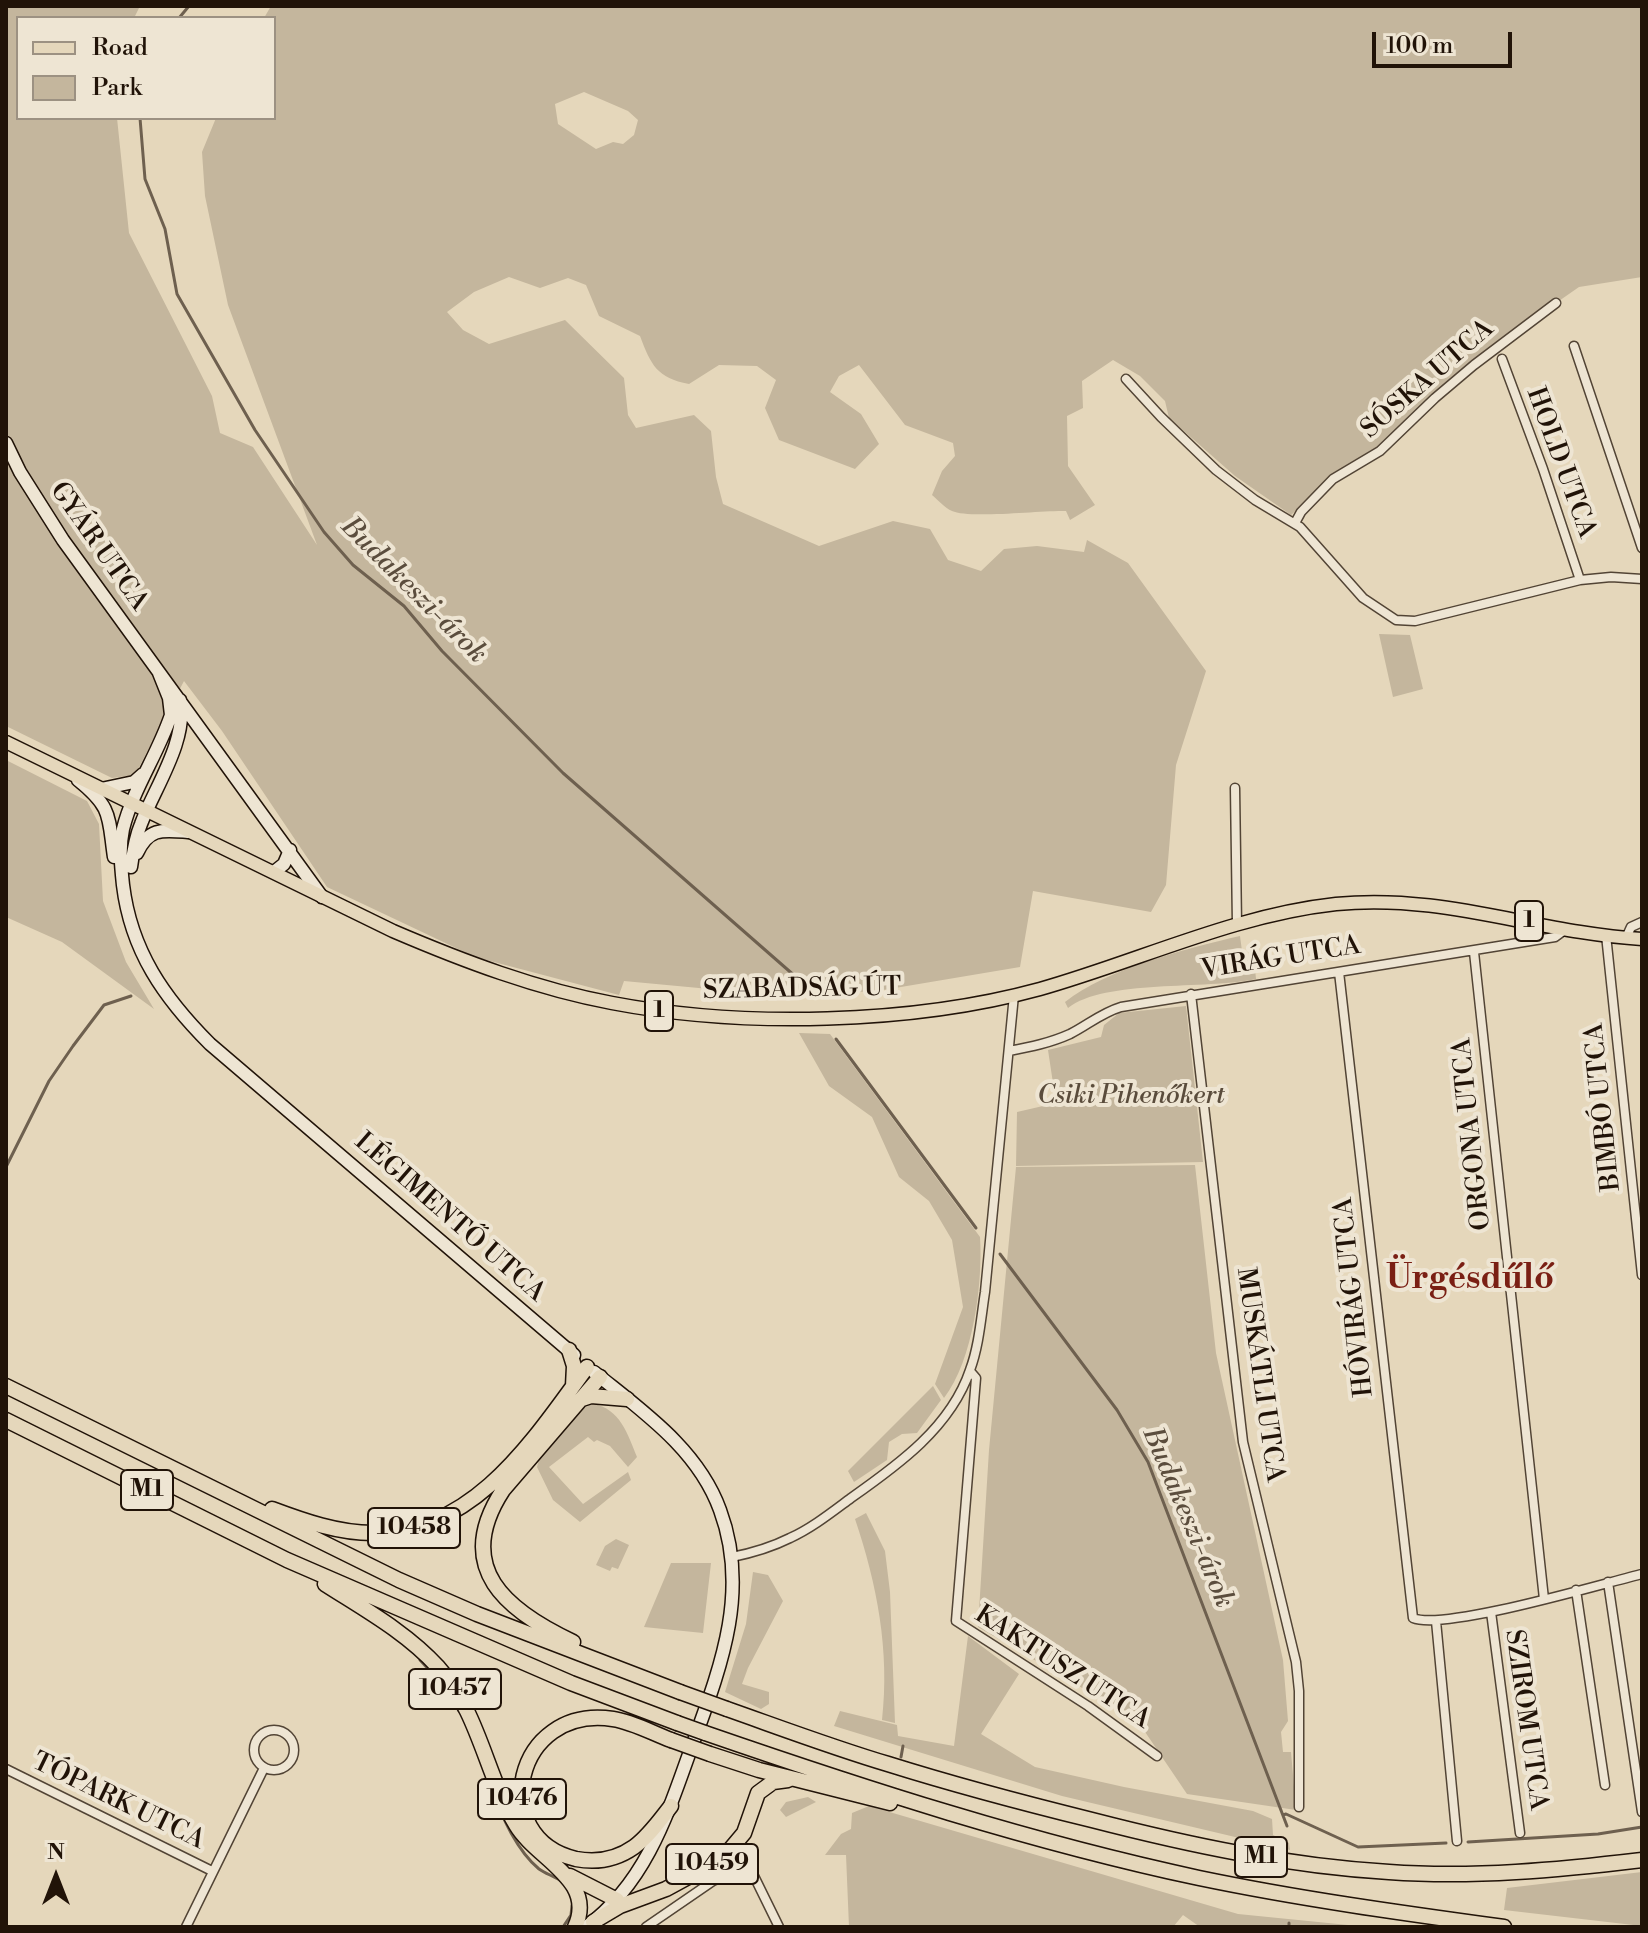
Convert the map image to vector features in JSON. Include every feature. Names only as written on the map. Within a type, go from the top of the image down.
[{"type":"highway","points":[[569,1350],[574,1366],[573,1387]]},
{"type":"highway","name":"10458","points":[[206,1486],[339,1530],[371,1533],[410,1529],[450,1514],[482,1492],[514,1460],[587,1367]]},
{"type":"highway","points":[[600,1377],[496,1501],[486,1532],[487,1567],[492,1582],[502,1596],[532,1622],[663,1686]]},
{"type":"highway","name":"M1","points":[[6,1386],[206,1486],[477,1614],[663,1686],[882,1763],[1158,1837],[1241,1854],[1338,1868],[1438,1874],[1534,1872],[1642,1860]]},
{"type":"highway","points":[[582,1399],[591,1396],[627,1399]]},
{"type":"highway","name":"M1","points":[[6,1420],[287,1560],[571,1683],[877,1795],[1200,1878],[1401,1913],[1504,1927]]},
{"type":"highway","name":"10457","points":[[287,1560],[390,1626],[438,1667],[468,1712],[515,1825],[538,1852],[573,1883],[579,1896],[580,1916],[575,1927]]},
{"type":"highway","name":"10476","points":[[671,1806],[650,1833],[632,1848],[610,1859],[589,1860],[560,1853],[539,1837],[524,1810],[521,1792],[527,1764],[537,1746],[550,1733],[571,1722],[591,1718],[615,1719],[710,1754],[798,1780],[877,1795]]},
{"type":"highway","name":"10459","points":[[590,1925],[620,1906],[666,1889],[723,1858],[744,1833],[755,1799],[763,1787],[779,1780],[798,1780]]},
{"type":"highway","name":"10457","points":[[559,1870],[617,1900]]},
{"type":"main road","name":"GYÁR UTCA","points":[[6,443],[20,472],[63,540],[322,897]]},
{"type":"main road","name":"GYÁR UTCA","points":[[132,803],[171,715],[169,698],[159,673]]},
{"type":"main road","points":[[126,907],[137,835],[182,727],[179,696]]},
{"type":"main road","name":"1","points":[[6,742],[322,897]]},
{"type":"main road","points":[[101,789],[134,782],[146,772]]},
{"type":"main road","points":[[72,775],[94,793],[110,819],[113,852],[126,907]]},
{"type":"main road","name":"LÉGIMENTŐ UTCA","points":[[132,803],[123,829],[120,859],[126,907],[148,969],[180,1014],[210,1044],[678,1444],[708,1484],[719,1507],[732,1557],[733,1602],[719,1671],[671,1806],[643,1865],[617,1900],[590,1925]]},
{"type":"main road","points":[[131,867],[142,842],[153,833],[190,833]]},
{"type":"main road","points":[[274,872],[284,864],[290,850]]},
{"type":"main road","name":"SZABADSÁG ÚT","points":[[322,897],[461,959],[567,992],[659,1011],[745,1017],[853,1016],[924,1010],[1014,995],[1237,925],[1308,908],[1392,901],[1441,905],[1642,939]]},
{"type":"street","name":"SÓSKA UTCA","points":[[1295,523],[1301,512],[1333,479],[1380,451],[1474,365],[1556,303]]},
{"type":"street","points":[[1574,346],[1642,548]]},
{"type":"street","name":"HOLD UTCA","points":[[1502,359],[1580,580]]},
{"type":"street","points":[[1126,379],[1170,426],[1225,477],[1255,500],[1295,523],[1363,598],[1396,620],[1415,621],[1580,580],[1611,577],[1642,579]]},
{"type":"street","points":[[1235,788],[1237,925]]},
{"type":"street","points":[[1626,938],[1631,927],[1642,922]]},
{"type":"street","name":"VIRÁG UTCA","points":[[1009,1051],[1072,1033],[1106,1011],[1191,994],[1474,952],[1555,937],[1566,928]]},
{"type":"street","name":"BIMBÓ UTCA","points":[[1606,935],[1642,1275]]},
{"type":"street","name":"ORGONA UTCA","points":[[1474,952],[1544,1599]]},
{"type":"street","name":"HÓVIRÁG UTCA","points":[[1339,972],[1410,1611],[1413,1618],[1419,1621],[1436,1621]]},
{"type":"street","name":"MUSKÁTLI UTCA","points":[[1191,994],[1243,1442],[1296,1662],[1299,1807]]},
{"type":"street","points":[[732,1557],[772,1546],[808,1529],[898,1465],[947,1411],[970,1371],[985,1292],[1014,995]]},
{"type":"street","name":"KAKTUSZ UTCA","points":[[970,1371],[976,1378],[956,1621],[1088,1706],[1157,1756]]},
{"type":"street","points":[[1457,1841],[1436,1621],[1491,1612],[1642,1574]]},
{"type":"street","points":[[1608,1582],[1642,1812]]},
{"type":"street","points":[[1576,1590],[1605,1785]]},
{"type":"street","name":"SZIROM UTCA","points":[[1491,1612],[1520,1833]]},
{"type":"street","points":[[274,1730],[282,1732],[294,1747],[293,1758],[286,1767],[275,1770],[264,1768],[254,1754],[258,1737],[274,1730]]},
{"type":"street","name":"TÓPARK UTCA","points":[[186,1927],[264,1768]]},
{"type":"street","name":"TÓPARK UTCA","points":[[6,1769],[212,1871]]},
{"type":"street","points":[[646,1927],[713,1881],[743,1869],[752,1872],[779,1927]]},
{"type":"green space","points":[[6,6],[140,6],[135,16],[16,16],[16,120],[117,120],[129,233],[212,396],[220,433],[253,447],[317,545],[228,305],[205,196],[202,152],[215,120],[276,120],[276,16],[265,16],[271,6],[1642,6],[1642,277],[1579,287],[1371,454],[1339,471],[1291,515],[1235,476],[1169,418],[1165,401],[1140,376],[1113,360],[1082,381],[1083,408],[1067,416],[1068,466],[1095,505],[1070,520],[1066,511],[974,514],[952,511],[932,495],[942,471],[955,456],[953,443],[905,425],[859,365],[839,376],[830,392],[861,414],[879,444],[855,469],[779,440],[765,408],[776,380],[757,366],[719,365],[689,384],[669,378],[652,362],[640,336],[599,316],[586,285],[568,278],[540,288],[509,277],[474,292],[447,312],[463,330],[489,344],[565,320],[624,378],[628,415],[636,428],[694,415],[711,431],[716,477],[723,504],[819,546],[893,521],[930,529],[948,560],[981,571],[1004,549],[1037,546],[1084,552],[1087,540],[1128,563],[1206,671],[1176,765],[1166,885],[1151,912],[1033,891],[1020,967],[883,990],[795,997],[624,981],[619,995],[475,957],[327,887],[222,731],[184,681],[135,775],[112,778],[6,726]],"holes":[[[584,92],[628,111],[638,120],[634,135],[623,144],[613,142],[596,149],[558,124],[555,104]]]},
{"type":"green space","points":[[1379,634],[1410,635],[1423,689],[1393,697]]},
{"type":"green space","points":[[6,760],[87,801],[99,824],[103,901],[126,962],[154,1009],[62,942],[6,917]]},
{"type":"green space","points":[[1240,936],[1242,951],[1254,959],[1256,979],[1131,989],[1085,999],[1068,1008],[1065,1002],[1102,979],[1125,970],[1173,953]]},
{"type":"green space","name":"Csiki Pihenőkert","points":[[1186,1006],[1203,1162],[1016,1166],[1017,1112],[1056,1103],[1048,1050],[1101,1037],[1104,1025],[1119,1013]]},
{"type":"green space","points":[[799,1033],[830,1034],[980,1237],[980,1276],[974,1321],[962,1364],[944,1398],[935,1384],[963,1307],[952,1240],[929,1201],[899,1177],[872,1117],[829,1086]]},
{"type":"green space","points":[[1195,1165],[1216,1353],[1283,1660],[1288,1721],[1281,1732],[1283,1752],[1291,1752],[1296,1810],[1187,1794],[1137,1720],[978,1627],[989,1450],[1016,1167]]},
{"type":"green space","points":[[933,1386],[941,1400],[917,1433],[902,1434],[889,1442],[887,1460],[854,1482],[848,1471]]},
{"type":"green space","points":[[593,1404],[616,1417],[637,1457],[628,1467],[610,1446],[588,1437],[549,1467],[583,1504],[628,1472],[631,1480],[580,1522],[553,1500],[537,1467],[540,1456],[584,1408]]},
{"type":"green space","points":[[866,1513],[885,1551],[890,1592],[895,1723],[882,1720],[884,1669],[880,1618],[870,1568],[855,1519]]},
{"type":"green space","points":[[616,1539],[629,1545],[618,1569],[612,1567],[610,1571],[596,1565],[605,1546]]},
{"type":"green space","points":[[671,1563],[711,1563],[703,1633],[644,1627]]},
{"type":"green space","points":[[753,1572],[768,1575],[783,1601],[742,1684],[769,1692],[769,1704],[761,1709],[725,1692],[746,1624]]},
{"type":"green space","points":[[968,1636],[1019,1674],[981,1734],[1035,1767],[1253,1811],[1272,1819],[1273,1835],[1289,1843],[1290,1850],[1062,1796],[834,1726],[840,1711],[897,1725],[898,1736],[954,1746]]},
{"type":"green space","points":[[808,1797],[816,1802],[786,1817],[780,1810],[786,1802]]},
{"type":"green space","points":[[869,1806],[1238,1914],[1368,1927],[1200,1927],[1183,1915],[1173,1927],[849,1927],[846,1855],[825,1855],[841,1834],[851,1829],[852,1813]]},
{"type":"green space","points":[[1642,1872],[1642,1926],[1504,1910],[1507,1888]]},
{"type":"waterway","name":"Budakeszi-árok","points":[[181,16],[189,6]]},
{"type":"waterway","name":"Budakeszi-árok","points":[[140,120],[145,179],[165,229],[177,294],[255,430],[324,532],[353,565],[404,606],[442,651],[563,773],[812,991]]},
{"type":"waterway","points":[[6,1167],[49,1081],[73,1046],[104,1005],[131,996]]},
{"type":"waterway","name":"Budakeszi-árok","points":[[836,1039],[976,1228]]},
{"type":"waterway","name":"Budakeszi-árok","points":[[1000,1254],[1117,1410],[1148,1462],[1287,1826]]},
{"type":"waterway","points":[[420,1660],[443,1685],[459,1711]]},
{"type":"waterway","points":[[901,1757],[903,1746]]},
{"type":"waterway","points":[[492,1792],[517,1844],[539,1869],[561,1881]]},
{"type":"waterway","points":[[1283,1815],[1358,1847],[1446,1843]]},
{"type":"waterway","points":[[1468,1842],[1598,1834],[1642,1827]]},
{"type":"waterway","points":[[563,1927],[571,1915],[572,1906]]},
{"type":"district","name":"Ürgésdűlő","points":[[1470,1280]]}]
